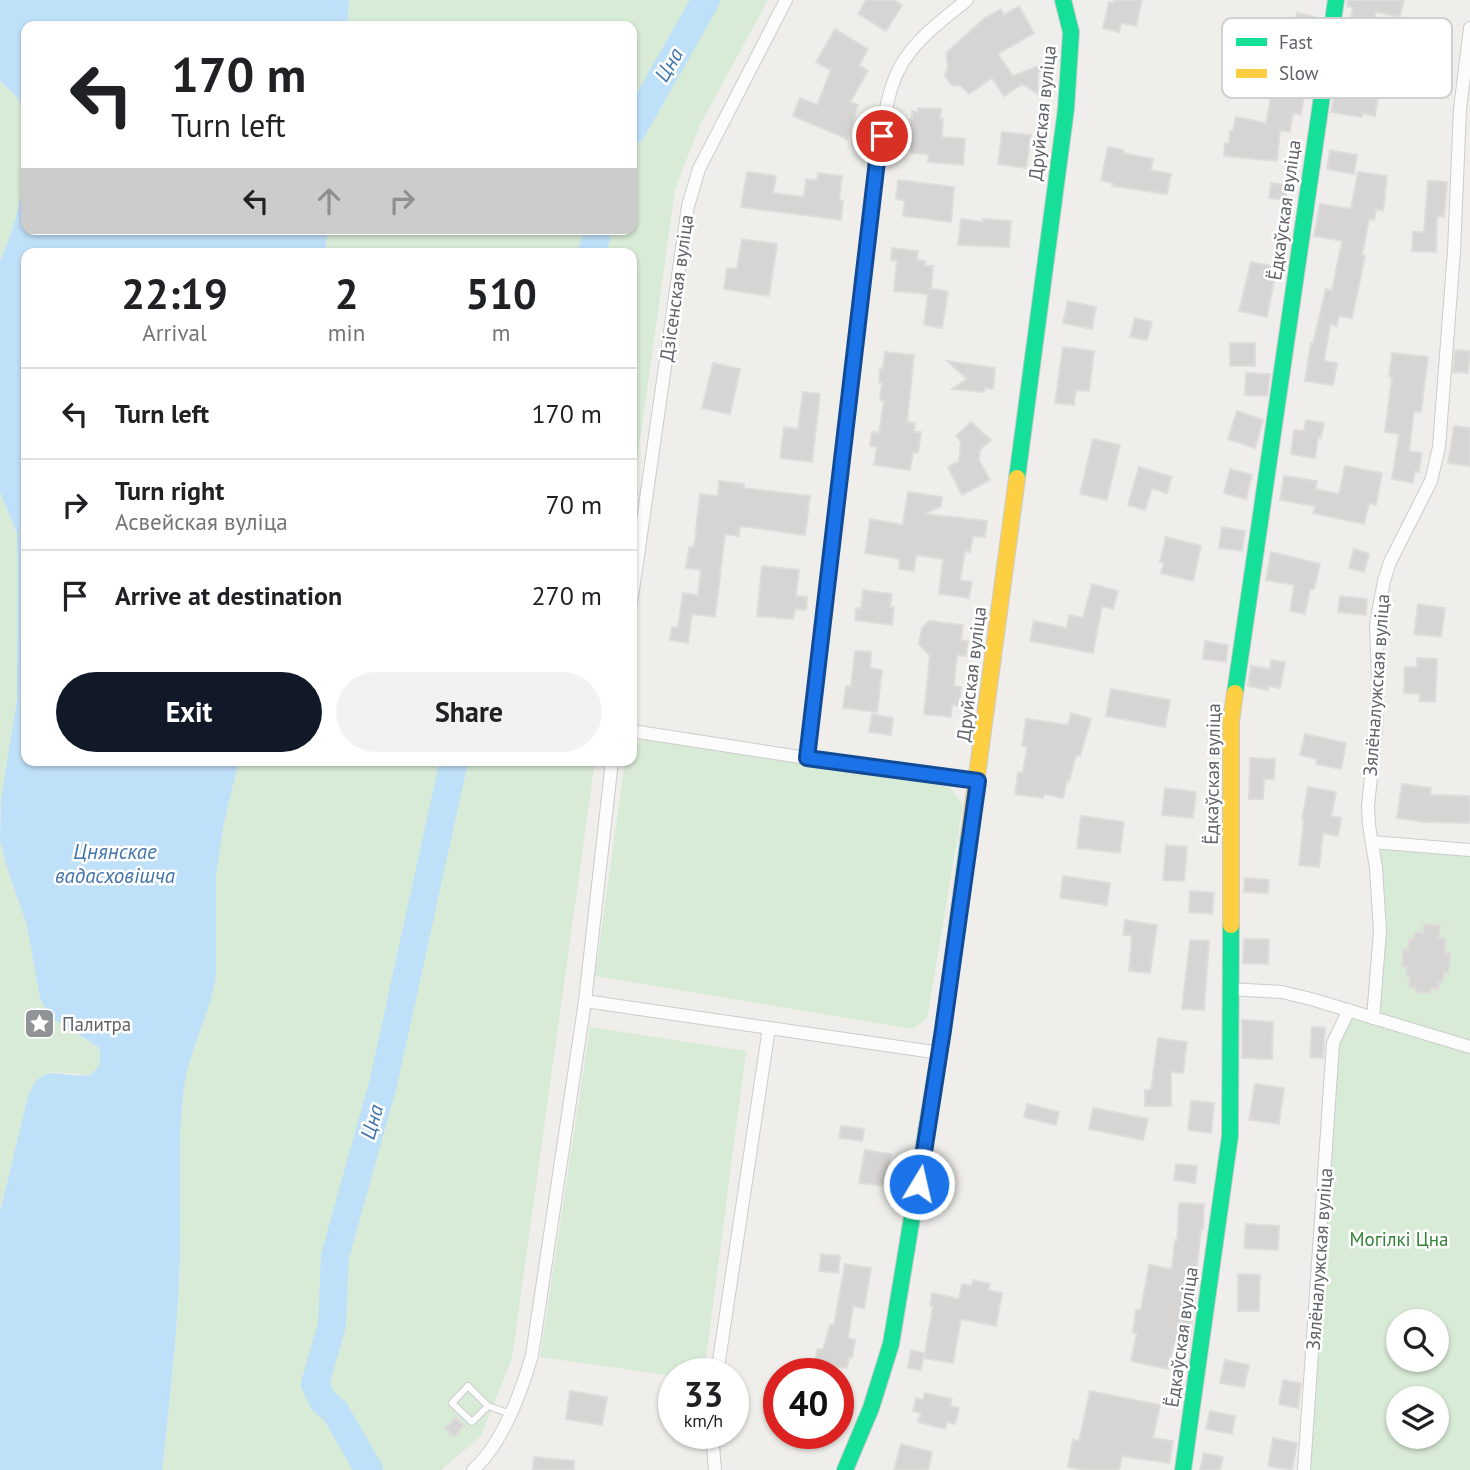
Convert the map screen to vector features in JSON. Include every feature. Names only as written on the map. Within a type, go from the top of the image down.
[{"type":"street","name":"Дзісенская вуліца","points":[[637,563],[690,197],[699,169],[786,0]]},
{"type":"street","points":[[807,758],[877,161],[892,84],[904,60],[920,40],[967,0]]},
{"type":"street","name":"Друйская вуліца","points":[[845,1470],[873,1405],[891,1344],[940,1053],[1066,109],[1071,32],[1063,0]]},
{"type":"street","name":"Ёдкаўская вуліца","points":[[1333,18],[1336,0]]},
{"type":"street","name":"Зялёналужская вуліца","points":[[1373,1018],[1380,931],[1368,806],[1376,729],[1376,624],[1390,562],[1431,481],[1439,447],[1454,251],[1460,109],[1470,28]]},
{"type":"street","name":"Ёдкаўская вуліца","points":[[1183,1470],[1230,1136],[1231,721],[1322,98]]},
{"type":"street","points":[[637,731],[807,758],[978,781]]},
{"type":"street","points":[[478,1468],[511,1414],[523,1388],[532,1355],[585,1001],[611,766]]},
{"type":"street","points":[[1372,842],[1470,850]]},
{"type":"street","points":[[1230,989],[1282,992],[1470,1047]]},
{"type":"street","points":[[585,1001],[940,1053]]},
{"type":"street","name":"Зялёналужская вуліца","points":[[1304,1470],[1333,1043],[1349,1010]]},
{"type":"street","points":[[719,1358],[769,1028]]},
{"type":"street","points":[[713,1449],[715,1470]]},
{"type":"lane","points":[[488,1406],[472,1422],[453,1403],[468,1386],[488,1406],[511,1414]]},
{"type":"green space","points":[[349,0],[768,0],[700,125],[675,189],[637,462],[637,248],[325,248],[328,235],[637,235],[637,21],[348,21]]},
{"type":"green space","points":[[0,81],[18,98],[21,105],[21,200],[0,261]]},
{"type":"green space","points":[[0,492],[17,534],[18,570],[17,699],[0,815]]},
{"type":"green space","points":[[648,738],[950,787],[963,805],[927,1019],[912,1029],[595,976],[624,766],[637,766],[637,743]]},
{"type":"green space","points":[[238,766],[594,766],[512,1358],[481,1436],[441,1470],[162,1470],[179,1294],[184,1088],[216,976],[216,876],[224,823]]},
{"type":"green space","points":[[0,840],[27,926],[40,998],[66,1028],[98,1047],[100,1053],[99,1067],[91,1075],[52,1072],[27,1100],[0,1212]]},
{"type":"green space","name":"Могілкі Цна","points":[[1372,842],[1470,850],[1470,1047],[1388,1024],[1470,1054],[1470,1470],[1305,1470],[1333,1043],[1349,1010],[1372,1018],[1378,966]]},
{"type":"green space","points":[[590,1027],[746,1051],[706,1358],[658,1358],[658,1374],[540,1357]]},
{"type":"water","points":[[0,0],[349,0],[348,21],[21,21],[21,105],[18,98],[0,81]]},
{"type":"water","name":"Цнянскае вадасховішча","points":[[21,197],[21,235],[328,235],[325,248],[21,248],[21,766],[238,766],[224,823],[216,876],[216,976],[184,1088],[177,1311],[162,1470],[0,1470],[0,1212],[32,1087],[45,1075],[53,1073],[91,1075],[99,1066],[100,1053],[98,1047],[55,1020],[40,998],[27,926],[0,840],[1,800],[17,699],[17,534],[0,492],[0,261]]},
{"type":"building","points":[[866,0],[894,0],[902,5],[886,31],[858,14]]},
{"type":"building","points":[[1114,0],[1142,0],[1136,26],[1121,23],[1119,32],[1103,28],[1109,2],[1113,3]]},
{"type":"building","points":[[1347,0],[1404,0],[1400,17],[1376,12],[1375,18],[1351,18],[1353,8],[1347,6]]},
{"type":"building","points":[[1019,6],[1034,33],[998,54],[1013,76],[1041,65],[1043,69],[1038,73],[1038,94],[1022,84],[1004,96],[992,78],[969,94],[960,85],[953,86],[945,76],[948,67],[946,53],[985,18],[1001,9],[1004,15]]},
{"type":"building","points":[[1297,13],[1316,17],[1316,18],[1296,18]]},
{"type":"building","points":[[835,29],[868,49],[859,65],[868,71],[850,102],[858,105],[847,139],[793,116],[800,98],[817,105],[831,70],[816,62]]},
{"type":"building","points":[[1271,98],[1304,98],[1301,115],[1293,113],[1290,132],[1280,130],[1277,161],[1224,156],[1225,143],[1229,143],[1230,131],[1233,131],[1236,117],[1266,123]]},
{"type":"building","points":[[1334,98],[1378,98],[1375,116],[1362,113],[1362,117],[1331,112]]},
{"type":"building","points":[[918,108],[941,109],[942,137],[965,139],[963,165],[928,162],[929,154],[911,153],[910,119],[912,111],[918,112]]},
{"type":"building","points":[[1002,132],[1031,135],[1026,168],[998,164]]},
{"type":"building","points":[[1108,147],[1153,159],[1151,170],[1171,174],[1167,194],[1112,186],[1113,183],[1101,180]]},
{"type":"building","points":[[1330,150],[1357,155],[1354,174],[1327,169]]},
{"type":"building","points":[[747,172],[776,176],[773,193],[804,197],[806,179],[817,180],[818,173],[842,176],[839,200],[843,201],[841,220],[741,207]]},
{"type":"building","points":[[1358,172],[1387,176],[1383,211],[1376,209],[1374,220],[1369,219],[1362,255],[1365,256],[1352,318],[1339,316],[1337,326],[1330,324],[1324,361],[1337,363],[1333,385],[1305,381],[1311,343],[1326,289],[1332,291],[1342,241],[1314,236],[1320,204],[1351,209]]},
{"type":"building","points":[[898,180],[954,187],[951,222],[903,216],[905,201],[896,199]]},
{"type":"building","points":[[1428,181],[1447,182],[1444,217],[1437,216],[1436,252],[1412,251],[1413,232],[1424,232]]},
{"type":"building","points":[[1271,183],[1287,185],[1285,200],[1269,198]]},
{"type":"building","points":[[961,219],[983,222],[983,219],[1011,221],[1009,247],[958,245]]},
{"type":"building","points":[[742,239],[777,244],[769,296],[724,289],[727,268],[737,269]]},
{"type":"building","points":[[892,248],[918,251],[917,260],[926,261],[925,266],[933,266],[931,289],[948,291],[942,328],[924,325],[928,294],[894,291],[897,261],[891,260]]},
{"type":"building","points":[[1251,262],[1277,267],[1267,317],[1239,311]]},
{"type":"building","points":[[1068,301],[1096,307],[1092,329],[1063,323]]},
{"type":"building","points":[[1135,318],[1152,322],[1147,340],[1130,337]]},
{"type":"building","points":[[1230,343],[1255,343],[1255,366],[1230,366]]},
{"type":"building","points":[[1063,347],[1094,351],[1089,391],[1076,390],[1074,405],[1055,403]]},
{"type":"building","points":[[1455,350],[1470,351],[1468,373],[1453,372]]},
{"type":"building","points":[[885,352],[914,355],[907,422],[915,423],[914,432],[921,432],[918,453],[913,452],[910,470],[874,465],[877,447],[870,446],[872,432],[879,433],[884,401],[880,400],[880,368],[883,369]]},
{"type":"building","points":[[1392,353],[1428,357],[1421,412],[1414,411],[1409,451],[1422,453],[1419,472],[1415,471],[1413,483],[1392,479],[1399,434],[1385,432],[1392,377],[1389,376]]},
{"type":"building","points":[[947,361],[995,368],[993,389],[985,388],[984,392],[952,389],[967,379]]},
{"type":"building","points":[[713,363],[740,369],[730,414],[702,408]]},
{"type":"building","points":[[1246,373],[1270,374],[1267,396],[1245,395]]},
{"type":"building","points":[[803,392],[820,394],[812,462],[780,458],[784,427],[798,429]]},
{"type":"building","points":[[1237,411],[1263,420],[1255,448],[1228,439]]},
{"type":"building","points":[[1306,420],[1324,423],[1321,438],[1318,437],[1315,458],[1291,454],[1294,430],[1304,431]]},
{"type":"building","points":[[971,422],[991,440],[980,450],[979,460],[990,480],[962,495],[948,467],[959,461],[961,442],[956,436]]},
{"type":"building","points":[[1454,426],[1470,428],[1470,466],[1448,463]]},
{"type":"building","points":[[1093,439],[1120,445],[1107,500],[1080,494]]},
{"type":"building","points":[[1345,466],[1382,473],[1376,505],[1369,503],[1364,524],[1313,513],[1315,506],[1280,500],[1284,476],[1317,481],[1315,489],[1339,494]]},
{"type":"building","points":[[1139,467],[1172,477],[1167,493],[1152,488],[1145,510],[1128,505]]},
{"type":"building","points":[[1230,469],[1252,475],[1246,499],[1224,493]]},
{"type":"building","points":[[719,481],[744,484],[744,488],[810,496],[805,535],[740,526],[739,536],[725,534],[715,617],[692,614],[688,643],[670,640],[672,627],[678,628],[683,593],[698,595],[701,570],[686,568],[689,547],[694,547],[700,494],[718,496]]},
{"type":"building","points":[[908,492],[942,497],[941,506],[925,514],[987,521],[985,537],[973,536],[970,552],[965,551],[960,580],[972,582],[969,598],[939,594],[943,559],[916,555],[914,571],[899,569],[900,559],[865,553],[870,519],[903,525]]},
{"type":"building","points":[[1222,527],[1245,531],[1242,551],[1219,548]]},
{"type":"building","points":[[1166,537],[1201,546],[1193,581],[1161,573],[1164,563],[1160,562]]},
{"type":"building","points":[[1354,549],[1369,554],[1364,572],[1349,568]]},
{"type":"building","points":[[1271,552],[1320,564],[1314,589],[1310,589],[1305,614],[1290,611],[1294,585],[1266,580]]},
{"type":"building","points":[[762,566],[799,570],[796,596],[807,597],[806,610],[795,609],[793,619],[757,616]]},
{"type":"building","points":[[1092,584],[1118,591],[1113,609],[1102,606],[1093,653],[1030,641],[1034,621],[1067,628],[1069,615],[1083,618]]},
{"type":"building","points":[[863,590],[892,594],[892,625],[855,620],[856,608],[861,609]]},
{"type":"building","points":[[1340,596],[1367,599],[1366,615],[1338,612]]},
{"type":"building","points":[[1418,604],[1445,608],[1441,637],[1414,634]]},
{"type":"building","points":[[929,621],[963,625],[961,640],[968,641],[966,656],[957,655],[954,686],[961,687],[959,706],[952,705],[951,717],[924,714],[930,656],[919,644],[922,628]]},
{"type":"building","points":[[1205,641],[1228,645],[1226,662],[1203,659]]},
{"type":"building","points":[[855,651],[871,652],[870,668],[882,670],[877,712],[843,708],[846,686],[851,687]]},
{"type":"building","points":[[1417,658],[1437,659],[1435,702],[1419,701],[1420,694],[1404,693],[1405,667],[1417,667]]},
{"type":"building","points":[[1271,660],[1285,662],[1280,688],[1268,686],[1268,690],[1248,686],[1251,666],[1270,669]]},
{"type":"building","points":[[1111,689],[1170,700],[1165,727],[1106,716]]},
{"type":"building","points":[[1071,713],[1091,719],[1080,756],[1076,756],[1069,781],[1067,780],[1063,798],[1044,794],[1043,798],[1015,794],[1018,772],[1023,773],[1027,747],[1022,746],[1026,719],[1068,725]]},
{"type":"building","points":[[872,714],[893,718],[891,735],[869,732]]},
{"type":"building","points":[[1305,734],[1346,743],[1341,769],[1316,764],[1317,759],[1300,755]]},
{"type":"building","points":[[1250,758],[1275,759],[1274,779],[1264,779],[1263,799],[1249,799]]},
{"type":"building","points":[[1402,784],[1431,788],[1430,795],[1470,796],[1470,823],[1397,818]]},
{"type":"building","points":[[1308,787],[1336,792],[1331,816],[1341,818],[1338,836],[1323,833],[1319,867],[1299,865],[1302,820]]},
{"type":"building","points":[[1165,788],[1196,792],[1193,818],[1162,815]]},
{"type":"building","points":[[1081,816],[1124,822],[1120,853],[1077,848]]},
{"type":"building","points":[[1166,845],[1187,847],[1184,881],[1163,880]]},
{"type":"building","points":[[1063,876],[1110,883],[1107,905],[1060,898]]},
{"type":"building","points":[[1245,878],[1269,880],[1268,893],[1244,892]]},
{"type":"building","points":[[1190,891],[1214,893],[1212,914],[1189,912]]},
{"type":"building","points":[[1125,920],[1157,925],[1150,973],[1129,971],[1132,936],[1123,935]]},
{"type":"building","points":[[1424,924],[1440,925],[1439,938],[1445,938],[1445,953],[1450,953],[1449,973],[1444,972],[1439,989],[1431,988],[1431,993],[1415,992],[1416,988],[1409,987],[1407,967],[1402,966],[1403,949],[1408,950],[1409,939],[1414,939],[1414,932],[1423,933]]},
{"type":"building","points":[[1244,939],[1269,939],[1268,964],[1243,963]]},
{"type":"building","points":[[1190,940],[1209,941],[1204,1010],[1182,1009]]},
{"type":"building","points":[[1242,1020],[1273,1022],[1272,1059],[1242,1058]]},
{"type":"building","points":[[1312,1027],[1325,1028],[1323,1058],[1310,1057]]},
{"type":"building","points":[[1158,1038],[1187,1042],[1183,1073],[1171,1072],[1171,1106],[1145,1106],[1145,1090],[1151,1090]]},
{"type":"building","points":[[1255,1084],[1284,1088],[1279,1124],[1249,1120]]},
{"type":"building","points":[[1191,1101],[1214,1103],[1211,1133],[1188,1130]]},
{"type":"building","points":[[1027,1104],[1059,1112],[1056,1125],[1024,1117]]},
{"type":"building","points":[[1093,1108],[1148,1119],[1143,1140],[1089,1129]]},
{"type":"building","points":[[841,1126],[864,1129],[862,1141],[839,1138]]},
{"type":"building","points":[[865,1150],[891,1154],[886,1186],[859,1183]]},
{"type":"building","points":[[1176,1164],[1197,1166],[1195,1183],[1174,1180]]},
{"type":"building","points":[[1179,1203],[1204,1204],[1203,1229],[1189,1347],[1174,1345],[1168,1369],[1131,1361],[1137,1333],[1133,1333],[1136,1310],[1141,1310],[1149,1265],[1172,1269]]},
{"type":"building","points":[[1246,1224],[1279,1226],[1278,1250],[1244,1248]]},
{"type":"building","points":[[821,1254],[840,1256],[838,1273],[819,1271]]},
{"type":"building","points":[[845,1264],[871,1268],[864,1308],[853,1306],[848,1338],[855,1340],[852,1358],[816,1358],[817,1349],[823,1349],[830,1325],[834,1325]]},
{"type":"building","points":[[1238,1274],[1260,1275],[1259,1311],[1238,1311]]},
{"type":"building","points":[[973,1280],[990,1284],[988,1290],[1002,1293],[996,1326],[961,1319],[953,1363],[924,1358],[933,1306],[930,1305],[932,1293],[959,1299],[962,1284],[972,1286]]},
{"type":"building","points":[[911,1350],[924,1353],[921,1370],[908,1368]]},
{"type":"building","points":[[1225,1360],[1249,1365],[1244,1387],[1220,1383]]},
{"type":"building","points":[[1283,1380],[1301,1383],[1298,1408],[1279,1404]]},
{"type":"building","points":[[570,1391],[607,1397],[602,1425],[566,1419]]},
{"type":"building","points":[[1090,1391],[1160,1405],[1153,1438],[1173,1441],[1169,1463],[1122,1456],[1119,1470],[1083,1470],[1068,1467],[1073,1440],[1079,1441]]},
{"type":"building","points":[[925,1393],[952,1399],[950,1406],[959,1408],[955,1424],[947,1422],[945,1429],[918,1422],[921,1413],[913,1411],[916,1398],[923,1400]]},
{"type":"building","points":[[1210,1411],[1235,1416],[1232,1434],[1206,1429]]},
{"type":"building","points":[[456,1417],[464,1426],[454,1437],[445,1428]]},
{"type":"building","points":[[1273,1438],[1297,1443],[1292,1470],[1268,1466]]},
{"type":"building","points":[[901,1444],[932,1452],[928,1470],[894,1470]]},
{"type":"building","points":[[1204,1453],[1223,1457],[1220,1470],[1200,1470]]},
{"type":"building","points":[[534,1457],[574,1461],[574,1470],[533,1470]]},
{"type":"waterway","name":"Цна","points":[[637,121],[706,0]]},
{"type":"waterway","name":"Цна","points":[[593,248],[597,235]]},
{"type":"waterway","name":"Цна","points":[[369,1470],[335,1411],[323,1401],[315,1384],[332,1325],[335,1256],[383,1084],[453,766]]},
{"type":"traffic: fast","points":[[1017,478],[1066,109],[1071,32],[1063,0]]},
{"type":"traffic: fast","points":[[1333,18],[1336,0]]},
{"type":"traffic: fast","points":[[1235,693],[1322,98]]},
{"type":"traffic: fast","points":[[845,1470],[871,1408],[891,1344],[943,1030],[969,835]]},
{"type":"traffic: fast","points":[[1183,1470],[1230,1136],[1231,925]]},
{"type":"traffic: slow","points":[[969,835],[1017,478]]},
{"type":"traffic: slow","points":[[1231,925],[1231,721],[1235,693]]},
{"type":"place","name":"Палитра","points":[[39,1024]]},
{"type":"route","points":[[882,136],[807,758],[978,781],[919,1184]]}]
